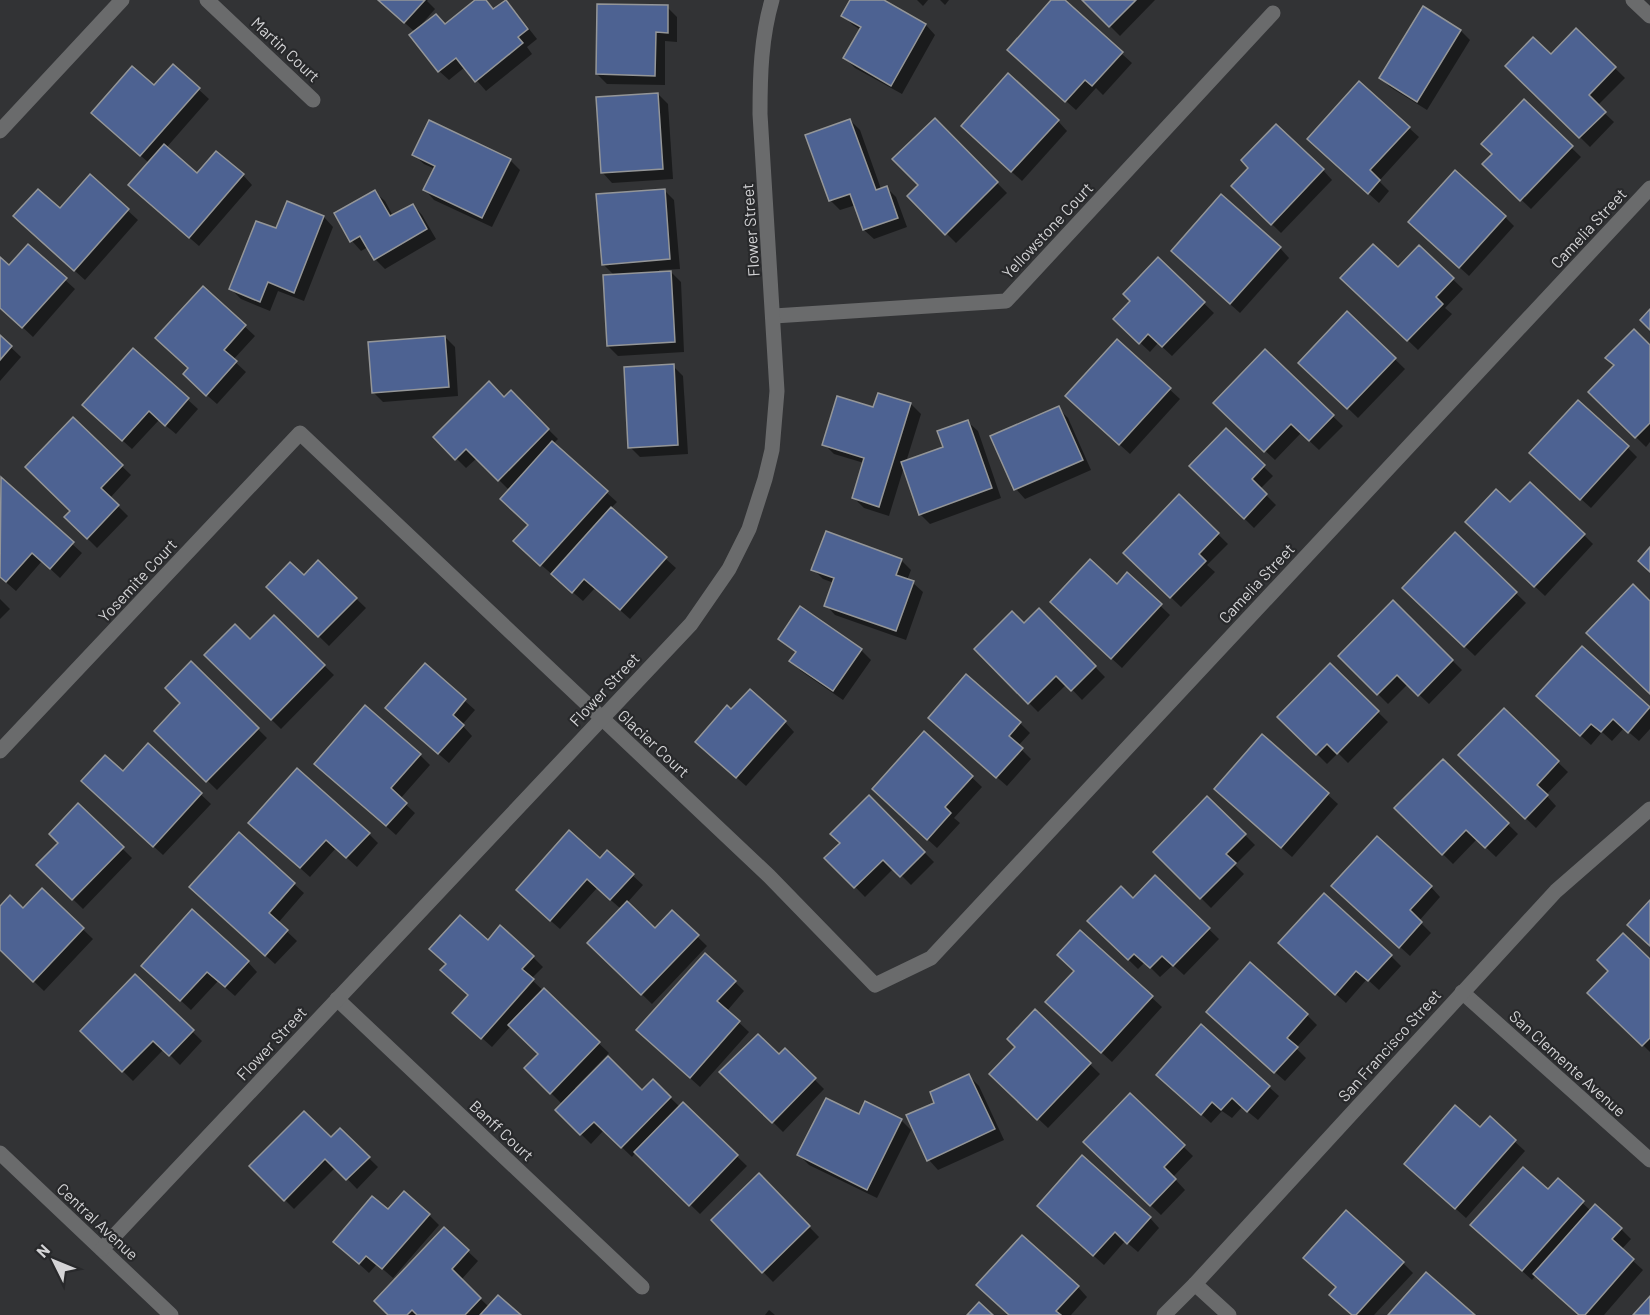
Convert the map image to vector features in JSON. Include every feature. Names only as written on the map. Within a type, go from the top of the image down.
[{"type":"street","points":[[0,131],[122,0]]},
{"type":"street","name":"Martin Court","points":[[207,0],[313,100]]},
{"type":"street","name":"Flower Street","points":[[102,1249],[691,624],[729,569],[748,529],[765,479],[772,450],[777,391],[760,114],[764,30],[771,0]]},
{"type":"street","points":[[1633,0],[1650,16]]},
{"type":"street","name":"Yellowstone Court","points":[[774,316],[1006,301],[1273,13]]},
{"type":"street","name":"Camelia Street","points":[[875,985],[931,958],[1650,188]]},
{"type":"street","name":"Glacier Court","points":[[300,433],[769,876],[875,985]]},
{"type":"street","name":"Yosemite Court","points":[[0,751],[300,433]]},
{"type":"street","name":"San Francisco Street","points":[[1164,1315],[1556,891],[1650,808]]},
{"type":"street","name":"San Clemente Avenue","points":[[1462,992],[1650,1160]]},
{"type":"street","name":"Banff Court","points":[[337,999],[642,1287]]},
{"type":"street","name":"Central Avenue","points":[[0,1153],[171,1315]]},
{"type":"street","points":[[1195,1284],[1229,1315]]},
{"type":"building","points":[[378,0],[425,0],[404,23]]},
{"type":"building","points":[[475,0],[486,0],[493,9],[506,0],[528,29],[518,37],[523,43],[475,82],[456,58],[438,72],[409,35],[436,14],[445,24]]},
{"type":"building","points":[[850,0],[884,0],[926,24],[891,86],[843,58],[861,27],[841,16]]},
{"type":"building","points":[[1051,0],[1065,0],[1123,52],[1092,86],[1085,80],[1065,102],[1007,50]]},
{"type":"building","points":[[1082,0],[1136,0],[1109,27]]},
{"type":"building","points":[[597,4],[668,5],[668,33],[656,32],[655,76],[596,74]]},
{"type":"building","points":[[1423,6],[1461,30],[1417,102],[1379,78]]},
{"type":"building","points":[[1576,28],[1616,67],[1589,95],[1606,112],[1579,138],[1505,66],[1533,37],[1551,54]]},
{"type":"building","points":[[173,64],[200,88],[140,156],[91,113],[132,66],[154,85]]},
{"type":"building","points":[[1008,73],[1059,120],[1011,172],[961,126]]},
{"type":"building","points":[[1359,81],[1410,127],[1370,170],[1380,180],[1368,194],[1307,139]]},
{"type":"building","points":[[658,93],[663,169],[601,173],[596,97]]},
{"type":"building","points":[[1524,99],[1573,146],[1520,201],[1482,164],[1492,154],[1481,144]]},
{"type":"building","points":[[935,118],[998,182],[945,235],[907,196],[918,185],[892,159]]},
{"type":"building","points":[[850,119],[876,190],[887,186],[898,218],[863,230],[850,194],[829,201],[805,135]]},
{"type":"building","points":[[429,120],[511,159],[482,218],[423,190],[435,166],[412,155]]},
{"type":"building","points":[[1276,124],[1324,169],[1271,225],[1231,186],[1248,168],[1241,160]]},
{"type":"building","points":[[164,144],[197,173],[216,151],[244,174],[189,238],[128,185]]},
{"type":"building","points":[[1455,170],[1506,216],[1459,268],[1408,222]]},
{"type":"building","points":[[90,174],[129,209],[74,271],[13,216],[38,189],[60,208]]},
{"type":"building","points":[[665,189],[670,259],[602,265],[596,194]]},
{"type":"building","points":[[375,190],[390,216],[413,204],[427,229],[374,260],[360,236],[350,242],[334,213]]},
{"type":"building","points":[[1221,194],[1281,247],[1230,304],[1171,251]]},
{"type":"building","points":[[287,201],[324,216],[294,293],[268,282],[260,302],[229,289],[256,221],[276,228]]},
{"type":"building","points":[[28,244],[67,278],[22,328],[0,308],[0,257],[9,265]]},
{"type":"building","points":[[1373,244],[1398,267],[1419,245],[1454,278],[1436,297],[1443,304],[1407,341],[1340,278]]},
{"type":"building","points":[[1158,257],[1205,302],[1162,347],[1148,334],[1139,344],[1113,319],[1130,301],[1123,294]]},
{"type":"building","points":[[671,271],[675,342],[607,346],[603,275]]},
{"type":"building","points":[[203,286],[246,325],[224,350],[237,361],[206,396],[183,374],[188,368],[155,338]]},
{"type":"building","points":[[1650,309],[1650,330],[1640,320]]},
{"type":"building","points":[[1347,311],[1396,358],[1347,409],[1298,363]]},
{"type":"building","points":[[1634,329],[1650,345],[1650,423],[1635,438],[1588,392],[1614,365],[1605,358]]},
{"type":"building","points":[[0,335],[12,346],[0,360]]},
{"type":"building","points":[[445,336],[449,387],[372,393],[368,342]]},
{"type":"building","points":[[1117,339],[1171,388],[1119,445],[1065,396]]},
{"type":"building","points":[[133,348],[189,398],[165,426],[149,411],[122,441],[82,405]]},
{"type":"building","points":[[1265,349],[1334,415],[1309,441],[1291,424],[1264,452],[1213,403]]},
{"type":"building","points":[[674,364],[678,445],[628,448],[624,367]]},
{"type":"building","points":[[489,381],[504,397],[511,390],[549,429],[498,481],[466,449],[455,460],[433,437]]},
{"type":"building","points":[[878,393],[911,403],[879,507],[852,498],[864,458],[822,445],[837,396],[873,407]]},
{"type":"building","points":[[1578,400],[1629,446],[1580,500],[1529,453]]},
{"type":"building","points":[[1059,406],[1083,460],[1014,490],[990,436]]},
{"type":"building","points":[[73,417],[123,465],[101,488],[119,505],[87,539],[64,517],[70,511],[25,467]]},
{"type":"building","points":[[968,420],[992,488],[919,515],[901,462],[943,447],[937,431]]},
{"type":"building","points":[[1226,428],[1265,465],[1252,479],[1267,494],[1244,519],[1189,466]]},
{"type":"building","points":[[552,441],[608,491],[540,566],[513,541],[528,525],[500,499]]},
{"type":"building","points":[[1,477],[74,542],[50,569],[32,553],[6,582],[0,577]]},
{"type":"building","points":[[1530,482],[1585,534],[1534,587],[1465,522],[1496,489],[1510,502]]},
{"type":"building","points":[[1179,494],[1219,533],[1199,554],[1206,561],[1170,598],[1123,553]]},
{"type":"building","points":[[611,507],[667,557],[620,610],[584,579],[572,593],[551,574]]},
{"type":"building","points":[[826,531],[902,559],[896,575],[914,581],[896,631],[824,606],[834,578],[811,570]]},
{"type":"building","points":[[1455,532],[1517,592],[1464,647],[1402,588]]},
{"type":"building","points":[[1650,547],[1650,572],[1638,561]]},
{"type":"building","points":[[1090,559],[1117,584],[1127,572],[1162,604],[1111,659],[1050,602]]},
{"type":"building","points":[[318,560],[357,598],[318,637],[266,587],[290,562],[304,575]]},
{"type":"building","points":[[1633,584],[1650,601],[1650,694],[1586,633]]},
{"type":"building","points":[[1393,600],[1453,660],[1418,696],[1397,675],[1377,695],[1338,656]]},
{"type":"building","points":[[800,606],[862,649],[833,691],[789,661],[796,652],[778,639]]},
{"type":"building","points":[[1039,608],[1096,666],[1071,691],[1056,676],[1028,704],[974,649],[1012,611],[1024,623]]},
{"type":"building","points":[[274,615],[325,665],[271,720],[204,655],[235,624],[250,639]]},
{"type":"building","points":[[1582,646],[1650,707],[1628,733],[1613,719],[1601,732],[1591,724],[1580,736],[1536,696]]},
{"type":"building","points":[[191,661],[259,728],[206,782],[154,731],[180,703],[165,688]]},
{"type":"building","points":[[425,663],[466,699],[453,715],[464,725],[438,754],[385,708]]},
{"type":"building","points":[[1330,663],[1379,711],[1337,754],[1327,744],[1316,755],[1277,717]]},
{"type":"building","points":[[966,674],[1021,722],[1009,736],[1023,748],[996,778],[928,718]]},
{"type":"building","points":[[750,689],[786,721],[736,778],[695,742],[727,705],[731,709]]},
{"type":"building","points":[[365,705],[421,754],[391,788],[407,803],[386,826],[314,764]]},
{"type":"building","points":[[1504,708],[1559,761],[1537,785],[1548,795],[1525,819],[1458,755]]},
{"type":"building","points":[[924,731],[973,776],[945,807],[951,813],[927,840],[872,789]]},
{"type":"building","points":[[1262,734],[1329,793],[1281,848],[1214,789]]},
{"type":"building","points":[[148,743],[202,793],[153,847],[81,781],[105,755],[123,771]]},
{"type":"building","points":[[1443,759],[1509,823],[1485,848],[1466,830],[1442,855],[1394,808]]},
{"type":"building","points":[[297,768],[370,833],[346,858],[326,840],[300,868],[248,823]]},
{"type":"building","points":[[869,795],[925,852],[900,877],[883,860],[854,888],[824,858],[840,843],[830,834]]},
{"type":"building","points":[[1207,796],[1246,834],[1226,854],[1236,863],[1200,899],[1153,852]]},
{"type":"building","points":[[78,803],[124,847],[72,900],[36,865],[58,843],[49,834]]},
{"type":"building","points":[[569,830],[600,858],[607,850],[634,874],[610,900],[587,879],[550,921],[516,890]]},
{"type":"building","points":[[239,832],[295,883],[269,913],[288,930],[265,956],[189,887]]},
{"type":"building","points":[[1377,836],[1432,886],[1410,910],[1422,922],[1399,948],[1331,886]]},
{"type":"building","points":[[1155,875],[1210,928],[1173,966],[1162,956],[1150,968],[1134,954],[1128,960],[1087,921],[1121,886],[1133,898]]},
{"type":"building","points":[[42,888],[84,928],[33,982],[0,950],[0,906],[10,895],[23,908]]},
{"type":"building","points":[[1324,893],[1392,955],[1368,981],[1356,971],[1335,995],[1278,943]]},
{"type":"building","points":[[1650,900],[1650,946],[1627,925]]},
{"type":"building","points":[[627,901],[655,928],[672,910],[699,935],[641,995],[587,943]]},
{"type":"building","points":[[192,909],[249,961],[225,987],[207,972],[180,1001],[141,966]]},
{"type":"building","points":[[460,915],[488,940],[500,925],[534,956],[522,969],[534,979],[481,1039],[452,1013],[468,995],[440,970],[446,964],[429,949]]},
{"type":"building","points":[[1080,930],[1153,996],[1101,1053],[1045,1002],[1074,971],[1057,955]]},
{"type":"building","points":[[1623,933],[1650,959],[1650,1038],[1642,1046],[1587,993],[1608,971],[1597,960]]},
{"type":"building","points":[[705,953],[736,981],[717,1001],[740,1021],[690,1078],[636,1030]]},
{"type":"building","points":[[1250,962],[1308,1014],[1287,1038],[1298,1047],[1274,1073],[1206,1012]]},
{"type":"building","points":[[135,974],[194,1030],[169,1056],[153,1041],[122,1072],[80,1031]]},
{"type":"building","points":[[544,988],[600,1042],[550,1094],[524,1068],[538,1054],[508,1025]]},
{"type":"building","points":[[1035,1009],[1091,1063],[1037,1120],[989,1074],[1015,1047],[1007,1039]]},
{"type":"building","points":[[1201,1024],[1270,1086],[1247,1112],[1232,1098],[1221,1110],[1212,1102],[1201,1115],[1156,1075]]},
{"type":"building","points":[[758,1034],[779,1054],[785,1048],[816,1078],[772,1123],[719,1072]]},
{"type":"building","points":[[608,1056],[642,1090],[653,1079],[671,1097],[621,1148],[594,1122],[580,1135],[555,1110]]},
{"type":"building","points":[[969,1074],[995,1129],[927,1161],[906,1115],[934,1103],[930,1092]]},
{"type":"building","points":[[1130,1093],[1185,1145],[1164,1167],[1176,1179],[1150,1206],[1083,1142]]},
{"type":"building","points":[[826,1098],[859,1114],[865,1101],[902,1119],[867,1190],[797,1155]]},
{"type":"building","points":[[683,1102],[738,1155],[689,1206],[634,1152]]},
{"type":"building","points":[[1455,1105],[1480,1127],[1490,1116],[1516,1140],[1455,1209],[1404,1164]]},
{"type":"building","points":[[304,1111],[331,1137],[340,1128],[370,1157],[346,1180],[325,1159],[284,1201],[249,1166]]},
{"type":"building","points":[[1082,1155],[1151,1217],[1127,1244],[1115,1232],[1093,1256],[1037,1206]]},
{"type":"building","points":[[1523,1167],[1548,1189],[1558,1178],[1584,1201],[1522,1271],[1470,1225]]},
{"type":"building","points":[[759,1173],[810,1226],[762,1273],[711,1220]]},
{"type":"building","points":[[404,1191],[430,1214],[382,1269],[366,1256],[359,1264],[333,1242],[372,1196],[388,1209]]},
{"type":"building","points":[[1595,1204],[1622,1228],[1612,1239],[1634,1259],[1585,1315],[1579,1315],[1533,1274]]},
{"type":"building","points":[[1346,1210],[1404,1262],[1356,1315],[1352,1315],[1329,1295],[1336,1287],[1303,1258]]},
{"type":"building","points":[[444,1227],[469,1250],[452,1269],[481,1298],[465,1315],[417,1315],[412,1310],[407,1315],[388,1315],[374,1301]]},
{"type":"building","points":[[1022,1235],[1079,1286],[1056,1311],[1061,1315],[1009,1315],[976,1285]]},
{"type":"building","points":[[1426,1272],[1475,1315],[1388,1315]]},
{"type":"building","points":[[498,1295],[521,1315],[480,1315]]},
{"type":"building","points":[[1650,1296],[1650,1315],[1633,1315]]},
{"type":"building","points":[[979,1302],[993,1315],[967,1315]]}]
